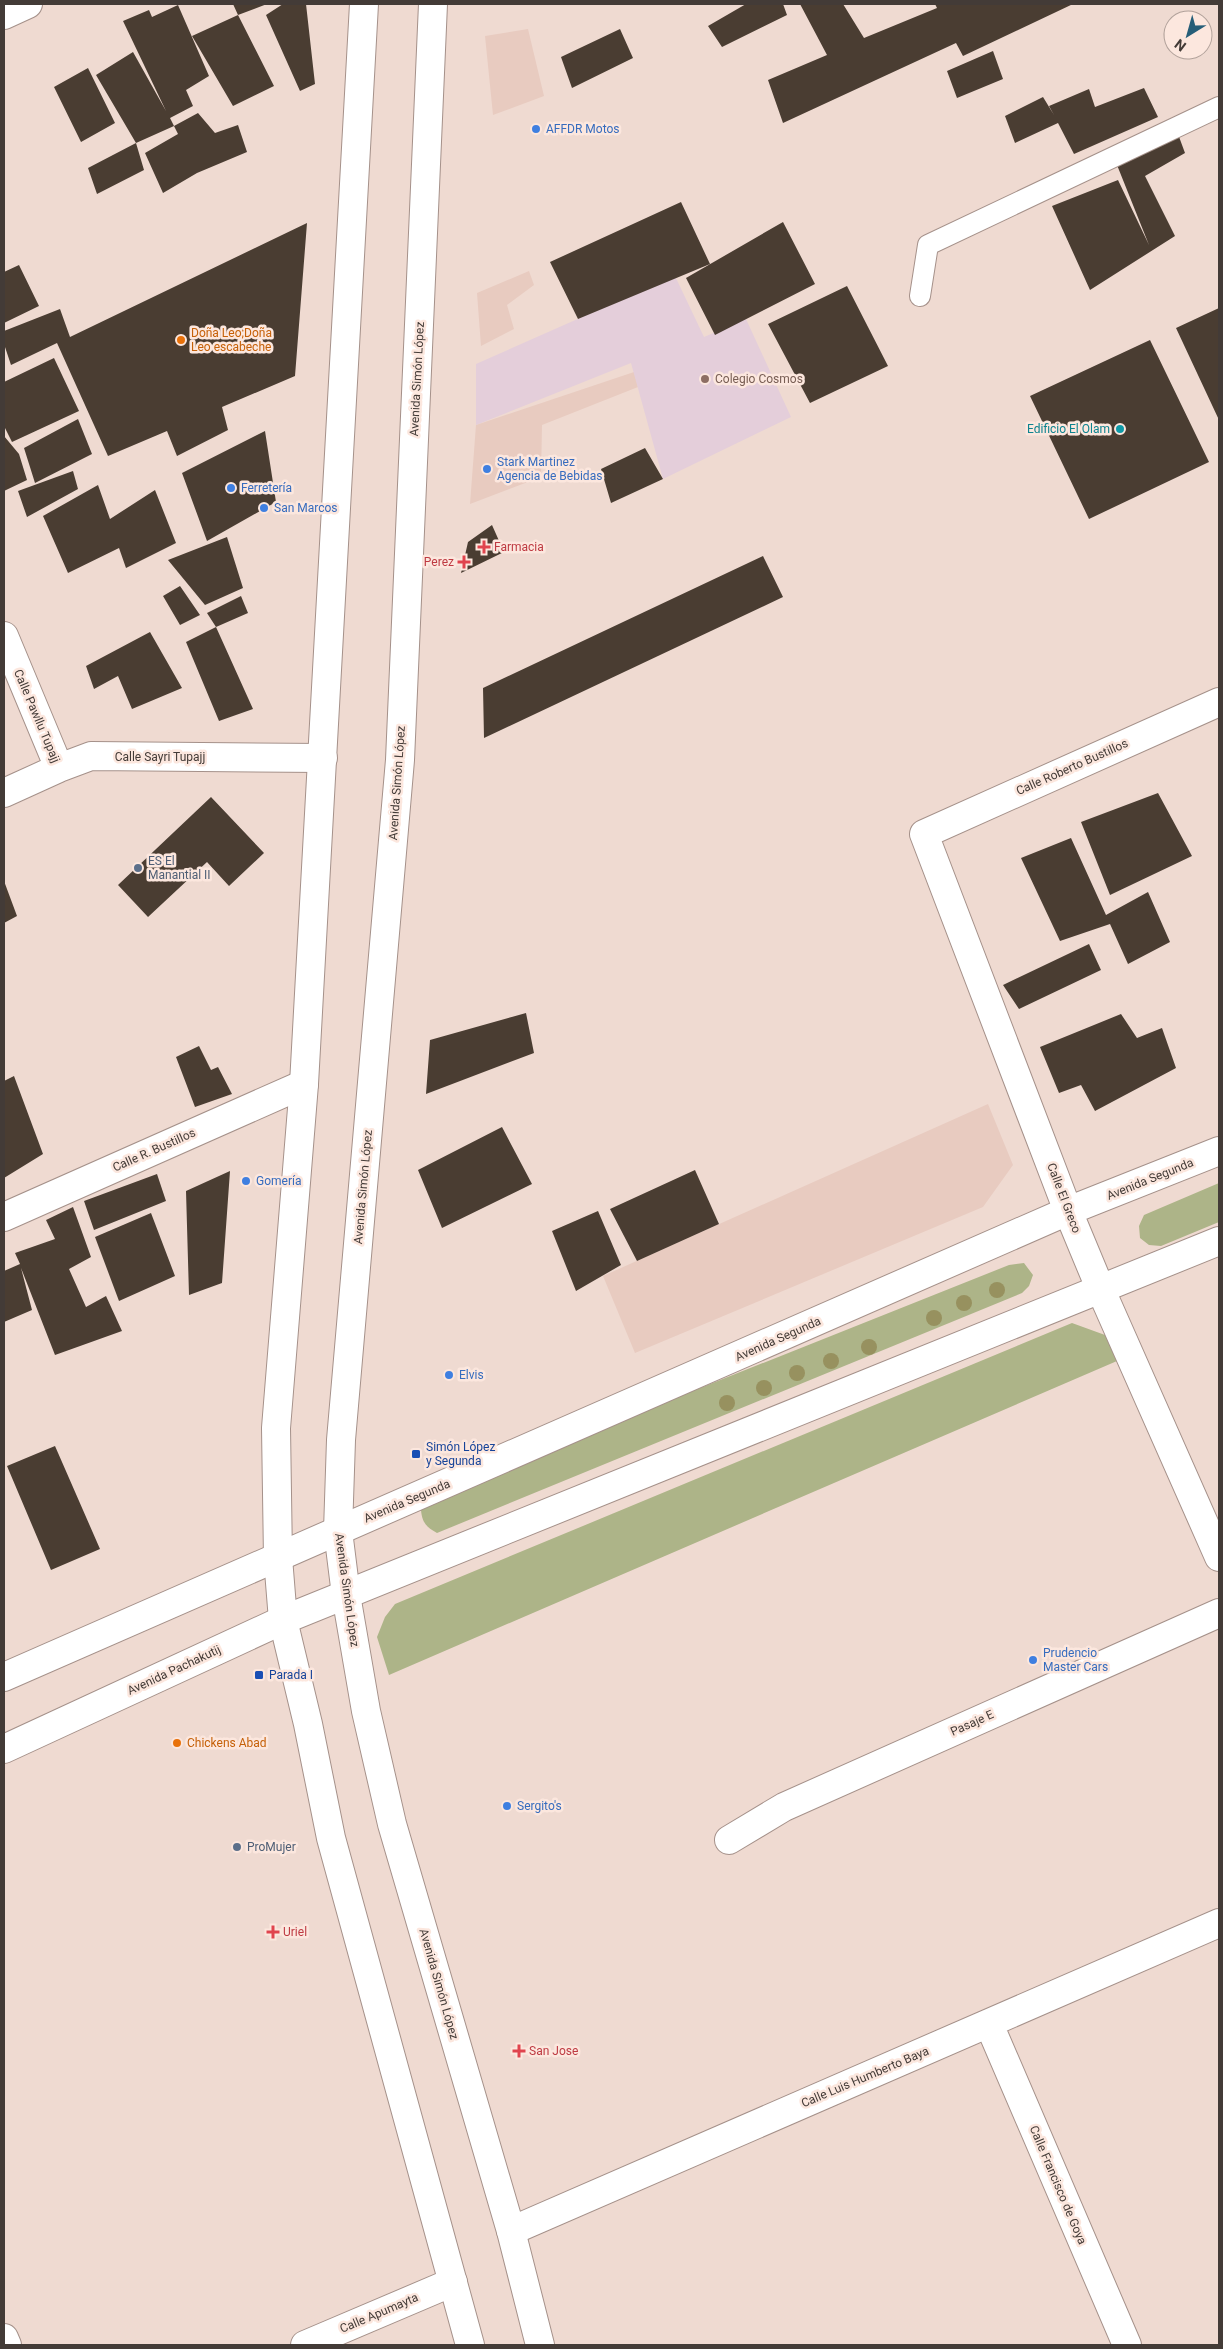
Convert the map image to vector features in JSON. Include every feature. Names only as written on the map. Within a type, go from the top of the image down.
[{"type":"main road","points":[[4,15],[28,4]]},
{"type":"main road","points":[[364,4],[304,1084],[276,1428],[278,1558],[283,1620],[308,1724],[331,1838],[470,2345]]},
{"type":"main road","name":"Avenida Simón López","points":[[433,4],[400,760],[341,1440],[338,1531],[346,1595],[366,1711],[392,1824],[512,2231],[540,2345]]},
{"type":"main road","name":"Calle Pawllu Tupajj","points":[[4,636],[59,768]]},
{"type":"main road","name":"Calle Roberto Bustillos","points":[[924,834],[1219,702]]},
{"type":"main road","name":"Calle Sayri Tupajj","points":[[4,793],[91,756],[323,758]]},
{"type":"main road","name":"Calle El Greco","points":[[924,834],[1068,1211],[1219,1557]]},
{"type":"main road","name":"Calle R. Bustillos","points":[[4,1217],[304,1084]]},
{"type":"main road","name":"Avenida Segunda","points":[[338,1531],[1068,1211],[1219,1152]]},
{"type":"main road","points":[[346,1595],[1219,1241]]},
{"type":"main road","points":[[4,1677],[338,1531]]},
{"type":"main road","name":"Avenida Pachakutij","points":[[4,1748],[283,1620],[346,1595]]},
{"type":"main road","name":"Pasaje E","points":[[729,1840],[784,1807],[1219,1613]]},
{"type":"main road","name":"Calle Luis Humberto Baya","points":[[512,2231],[1219,1924]]},
{"type":"main road","name":"Calle Francisco de Goya","points":[[989,2024],[1127,2345]]},
{"type":"main road","name":"Calle Apumayta","points":[[305,2345],[452,2282]]},
{"type":"main road","points":[[4,2338],[7,2345]]},
{"type":"lane","points":[[920,296],[928,245],[1219,107]]},
{"type":"shaded area","points":[[528,29],[544,96],[493,115],[485,36]]},
{"type":"shaded area","points":[[529,271],[534,285],[507,305],[514,329],[481,346],[477,293]]},
{"type":"shaded area","name":"Colegio Cosmos","points":[[675,276],[704,337],[746,319],[791,417],[663,479],[631,363],[476,425],[476,364]]},
{"type":"shaded area","points":[[634,372],[638,387],[542,425],[541,477],[470,504],[476,425]]},
{"type":"shaded area","points":[[988,1104],[1013,1165],[983,1207],[635,1353],[603,1276]]},
{"type":"green space","points":[[1219,1183],[1219,1222],[1161,1246],[1149,1245],[1140,1238],[1139,1226],[1144,1215]]},
{"type":"green space","points":[[1024,1263],[1033,1275],[1029,1286],[1022,1293],[437,1533],[427,1526],[422,1518],[421,1510],[430,1502],[630,1416],[1009,1265]]},
{"type":"green space","points":[[1072,1323],[1105,1335],[1117,1361],[389,1675],[377,1637],[385,1617],[395,1604]]},
{"type":"building","points":[[233,4],[267,4],[238,15]]},
{"type":"building","points":[[283,4],[306,4],[315,84],[300,91],[266,15]]},
{"type":"building","points":[[746,4],[783,4],[787,15],[722,47],[708,26]]},
{"type":"building","points":[[800,4],[843,4],[864,38],[937,8],[935,4],[1073,4],[963,56],[956,43],[783,123],[768,80],[827,55]]},
{"type":"building","points":[[178,5],[209,76],[186,90],[193,106],[170,118],[174,126],[136,143],[96,75],[133,52],[166,111],[123,21],[149,10],[152,17]]},
{"type":"building","points":[[238,15],[274,86],[233,106],[192,36]]},
{"type":"building","points":[[620,29],[633,58],[572,88],[561,57]]},
{"type":"building","points":[[993,51],[1003,79],[957,98],[947,71]]},
{"type":"building","points":[[88,68],[115,123],[81,142],[54,87]]},
{"type":"building","points":[[1144,88],[1158,117],[1074,154],[1058,123],[1015,143],[1005,116],[1043,97],[1054,115],[1049,106],[1089,89],[1095,107]]},
{"type":"building","points":[[198,113],[215,133],[238,125],[247,152],[197,173],[163,193],[145,153],[178,134],[174,126]]},
{"type":"building","points":[[1178,134],[1185,153],[1145,176],[1175,236],[1090,290],[1052,206],[1118,180],[1149,245],[1115,160]]},
{"type":"building","points":[[136,143],[144,170],[97,194],[88,168]]},
{"type":"building","points":[[681,202],[710,264],[578,319],[550,262]]},
{"type":"building","points":[[783,222],[815,284],[715,335],[686,278]]},
{"type":"building","name":"Doña Leo;Doña Leo escabeche","points":[[307,223],[295,376],[222,407],[228,430],[177,456],[167,431],[108,456],[57,343],[11,365],[4,344],[4,331],[60,309],[70,337]]},
{"type":"building","points":[[19,265],[39,306],[4,323],[4,272]]},
{"type":"building","points":[[847,286],[888,366],[810,403],[768,324]]},
{"type":"building","points":[[1219,308],[1219,420],[1176,328]]},
{"type":"building","name":"Edificio El Olam","points":[[1150,340],[1209,462],[1089,519],[1030,396]]},
{"type":"building","points":[[54,358],[79,411],[12,442],[4,426],[4,382]]},
{"type":"building","points":[[78,419],[92,454],[35,483],[24,448]]},
{"type":"building","name":"Ferretería","points":[[265,431],[276,502],[207,541],[182,473]]},
{"type":"building","points":[[4,436],[19,454],[27,480],[4,491]]},
{"type":"building","points":[[645,448],[663,479],[611,503],[601,469]]},
{"type":"building","points":[[73,471],[78,489],[27,517],[18,491]]},
{"type":"building","points":[[98,485],[110,519],[155,490],[176,543],[126,568],[119,548],[68,573],[43,516]]},
{"type":"building","name":"Farmacia","points":[[492,525],[504,552],[461,573],[468,542]]},
{"type":"building","points":[[227,537],[243,588],[205,605],[168,560]]},
{"type":"building","points":[[763,556],[783,597],[484,738],[483,688]]},
{"type":"building","points":[[180,586],[200,615],[180,625],[163,596]]},
{"type":"building","points":[[241,596],[248,613],[216,627],[207,613]]},
{"type":"building","points":[[216,627],[253,709],[219,721],[186,642]]},
{"type":"building","points":[[150,632],[182,688],[132,709],[118,676],[94,689],[86,666]]},
{"type":"building","points":[[1158,793],[1192,856],[1110,895],[1081,822]]},
{"type":"building","points":[[211,797],[264,853],[229,886],[207,862],[148,917],[118,885]]},
{"type":"building","points":[[1071,838],[1106,915],[1148,892],[1170,942],[1128,964],[1110,924],[1060,941],[1021,858]]},
{"type":"building","points":[[4,881],[17,916],[4,923]]},
{"type":"building","points":[[1089,944],[1101,970],[1019,1009],[1003,985]]},
{"type":"building","points":[[526,1013],[534,1053],[426,1094],[430,1040]]},
{"type":"building","points":[[1121,1014],[1137,1038],[1162,1028],[1176,1068],[1095,1111],[1081,1085],[1059,1093],[1040,1047]]},
{"type":"building","points":[[199,1046],[211,1070],[218,1067],[232,1094],[195,1107],[176,1057]]},
{"type":"building","points":[[14,1076],[43,1154],[4,1178],[4,1081]]},
{"type":"building","points":[[502,1127],[532,1184],[442,1228],[418,1170]]},
{"type":"building","points":[[695,1170],[719,1224],[637,1261],[610,1209]]},
{"type":"building","points":[[230,1171],[222,1283],[189,1295],[186,1191]]},
{"type":"building","points":[[157,1174],[166,1201],[94,1230],[84,1201]]},
{"type":"building","points":[[73,1207],[91,1257],[69,1269],[86,1307],[106,1296],[122,1331],[55,1355],[21,1268],[32,1310],[4,1322],[4,1271],[20,1264],[15,1253],[55,1239],[46,1220]]},
{"type":"building","points":[[598,1211],[621,1265],[576,1291],[552,1231]]},
{"type":"building","points":[[151,1213],[175,1276],[119,1301],[95,1237]]},
{"type":"building","points":[[55,1446],[100,1549],[51,1570],[7,1466]]},
{"type":"place","name":"AFFDR Motos","points":[[536,129]]},
{"type":"place","name":"Doña Leo;Doña Leo escabeche","points":[[181,340]]},
{"type":"place","name":"Colegio Cosmos","points":[[705,379]]},
{"type":"place","name":"Edificio El Olam","points":[[1120,429]]},
{"type":"place","name":"Stark Martinez Agencia de Bebidas","points":[[487,469]]},
{"type":"place","name":"Ferretería","points":[[231,488]]},
{"type":"place","name":"San Marcos","points":[[264,508]]},
{"type":"place","name":"Farmacia","points":[[484,547]]},
{"type":"place","name":"Perez","points":[[464,562]]},
{"type":"place","name":"ES El Manantial II","points":[[138,868]]},
{"type":"place","name":"Gomería","points":[[246,1181]]},
{"type":"place","name":"Elvis","points":[[449,1375]]},
{"type":"place","name":"Simón López y Segunda","points":[[416,1454]]},
{"type":"place","name":"Prudencio Master Cars","points":[[1033,1660]]},
{"type":"place","name":"Parada I","points":[[259,1675]]},
{"type":"place","name":"Chickens Abad","points":[[177,1743]]},
{"type":"place","name":"Sergito's","points":[[507,1806]]},
{"type":"place","name":"ProMujer","points":[[237,1847]]},
{"type":"place","name":"Uriel","points":[[273,1932]]},
{"type":"place","name":"San Jose","points":[[519,2051]]}]
